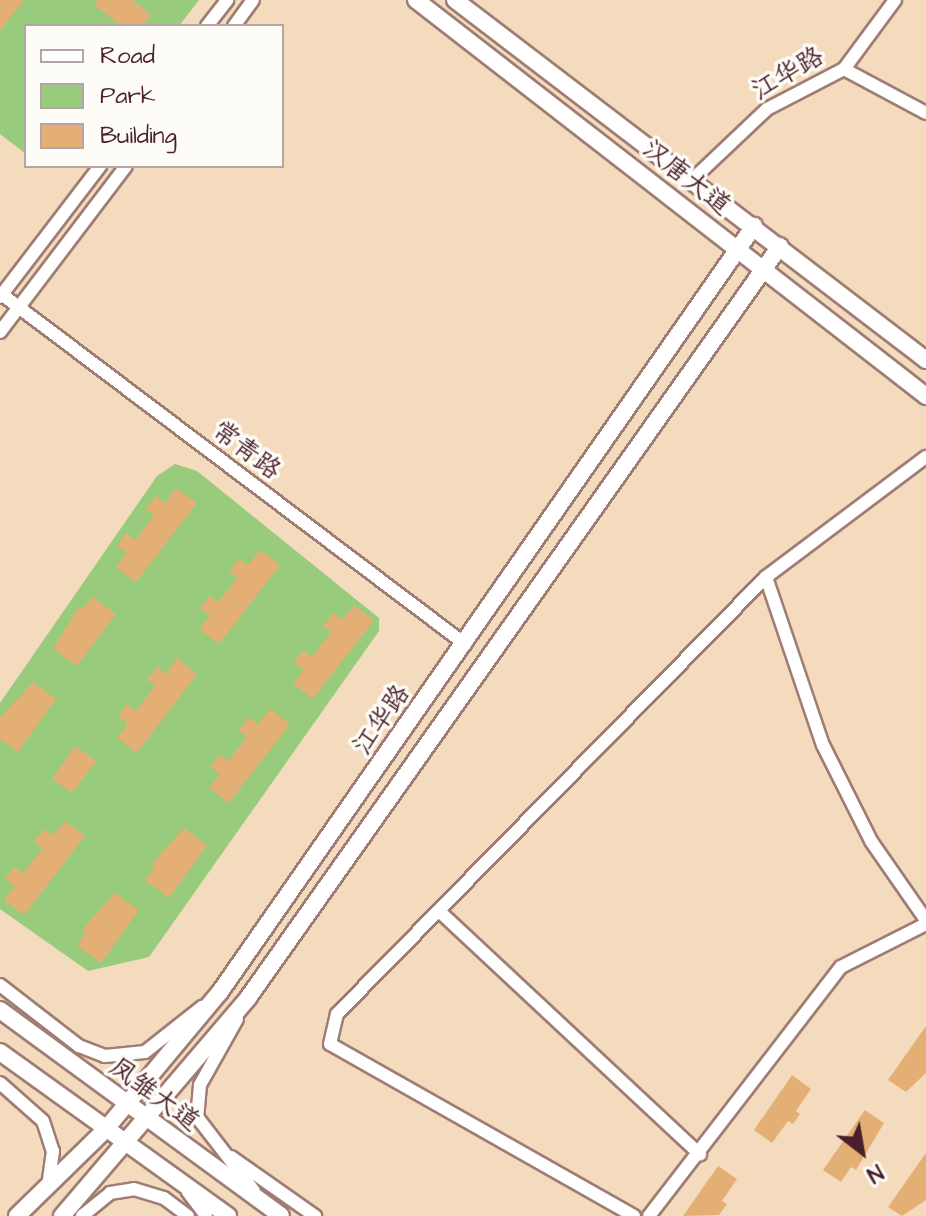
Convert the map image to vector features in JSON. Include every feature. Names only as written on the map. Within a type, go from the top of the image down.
[{"type":"main road","name":"汉唐大道","points":[[416,0],[926,396]]},
{"type":"main road","name":"汉唐大道","points":[[455,0],[926,360]]},
{"type":"main road","name":"江华路","points":[[17,1216],[48,1190],[105,1130],[220,992],[754,226]]},
{"type":"main road","name":"江华路","points":[[59,1216],[126,1146],[248,998],[780,246]]},
{"type":"main road","name":"凤雏大道","points":[[0,1010],[274,1211]]},
{"type":"main road","points":[[0,1052],[126,1146],[228,1216]]},
{"type":"street","points":[[209,24],[227,0]]},
{"type":"street","points":[[235,24],[253,0]]},
{"type":"street","name":"江华路","points":[[693,179],[767,109],[844,69],[895,0]]},
{"type":"street","points":[[844,69],[926,113]]},
{"type":"street","points":[[1,294],[98,168]]},
{"type":"street","points":[[0,332],[124,168]]},
{"type":"street","name":"常青路","points":[[1,294],[465,644]]},
{"type":"street","points":[[634,1216],[330,1044],[337,1014],[766,577],[926,457]]},
{"type":"street","points":[[649,1216],[700,1154],[841,967],[926,922],[871,841],[823,745],[766,577]]},
{"type":"street","points":[[439,911],[700,1154]]},
{"type":"street","points":[[0,985],[79,1046],[105,1056],[145,1052],[220,992]]},
{"type":"street","points":[[248,998],[200,1085],[197,1117],[215,1146],[274,1211]]},
{"type":"street","points":[[36,1013],[59,1053]]},
{"type":"street","points":[[0,1073],[19,1098]]},
{"type":"street","points":[[0,1083],[43,1121],[53,1151],[48,1190]]},
{"type":"street","points":[[215,1146],[315,1216]]},
{"type":"street","points":[[181,1183],[206,1216]]},
{"type":"street","points":[[82,1216],[110,1193],[134,1189],[164,1198],[188,1216]]},
{"type":"green space","points":[[0,0],[199,0],[181,24],[24,24],[24,152],[0,134]]},
{"type":"green space","points":[[175,464],[197,471],[379,618],[379,631],[149,957],[88,971],[0,909],[0,703],[157,476]]},
{"type":"building","points":[[0,0],[24,0],[0,31]]},
{"type":"building","points":[[98,0],[133,0],[151,15],[144,24],[119,24],[94,5]]},
{"type":"building","points":[[176,488],[197,503],[136,582],[116,567],[127,553],[117,546],[126,533],[135,540],[154,515],[146,509],[156,496],[165,503]]},
{"type":"building","points":[[260,550],[280,565],[219,644],[199,629],[210,616],[200,608],[209,596],[218,602],[237,578],[229,571],[239,559],[248,565]]},
{"type":"building","points":[[92,597],[116,614],[77,666],[53,649],[79,606],[83,609]]},
{"type":"building","points":[[354,605],[374,620],[313,699],[293,684],[304,670],[294,663],[303,650],[312,657],[331,632],[323,626],[333,613],[342,620]]},
{"type":"building","points":[[177,658],[197,674],[137,753],[117,738],[128,724],[118,716],[127,704],[136,711],[155,686],[147,680],[157,667],[166,674]]},
{"type":"building","points":[[33,682],[56,699],[18,752],[0,739],[0,718]]},
{"type":"building","points":[[270,709],[290,724],[229,803],[209,788],[220,774],[210,767],[219,755],[228,761],[247,737],[239,730],[249,717],[258,724]]},
{"type":"building","points":[[75,746],[96,761],[72,793],[52,779]]},
{"type":"building","points":[[65,821],[85,836],[24,915],[4,900],[15,886],[5,879],[14,867],[23,873],[42,849],[34,842],[44,829],[53,836]]},
{"type":"building","points":[[184,828],[207,845],[169,898],[145,880],[155,867],[151,865]]},
{"type":"building","points":[[115,893],[139,910],[101,963],[77,945],[86,932],[82,930]]},
{"type":"building","points":[[926,1026],[926,1073],[906,1092],[888,1080]]},
{"type":"building","points":[[792,1075],[811,1089],[796,1111],[800,1114],[793,1124],[788,1121],[772,1143],[754,1130]]},
{"type":"building","points":[[865,1110],[884,1123],[856,1170],[851,1167],[841,1182],[823,1170]]},
{"type":"building","points":[[926,1153],[926,1200],[902,1216],[888,1207]]},
{"type":"building","points":[[718,1166],[737,1179],[722,1201],[727,1204],[719,1215],[683,1216]]}]
